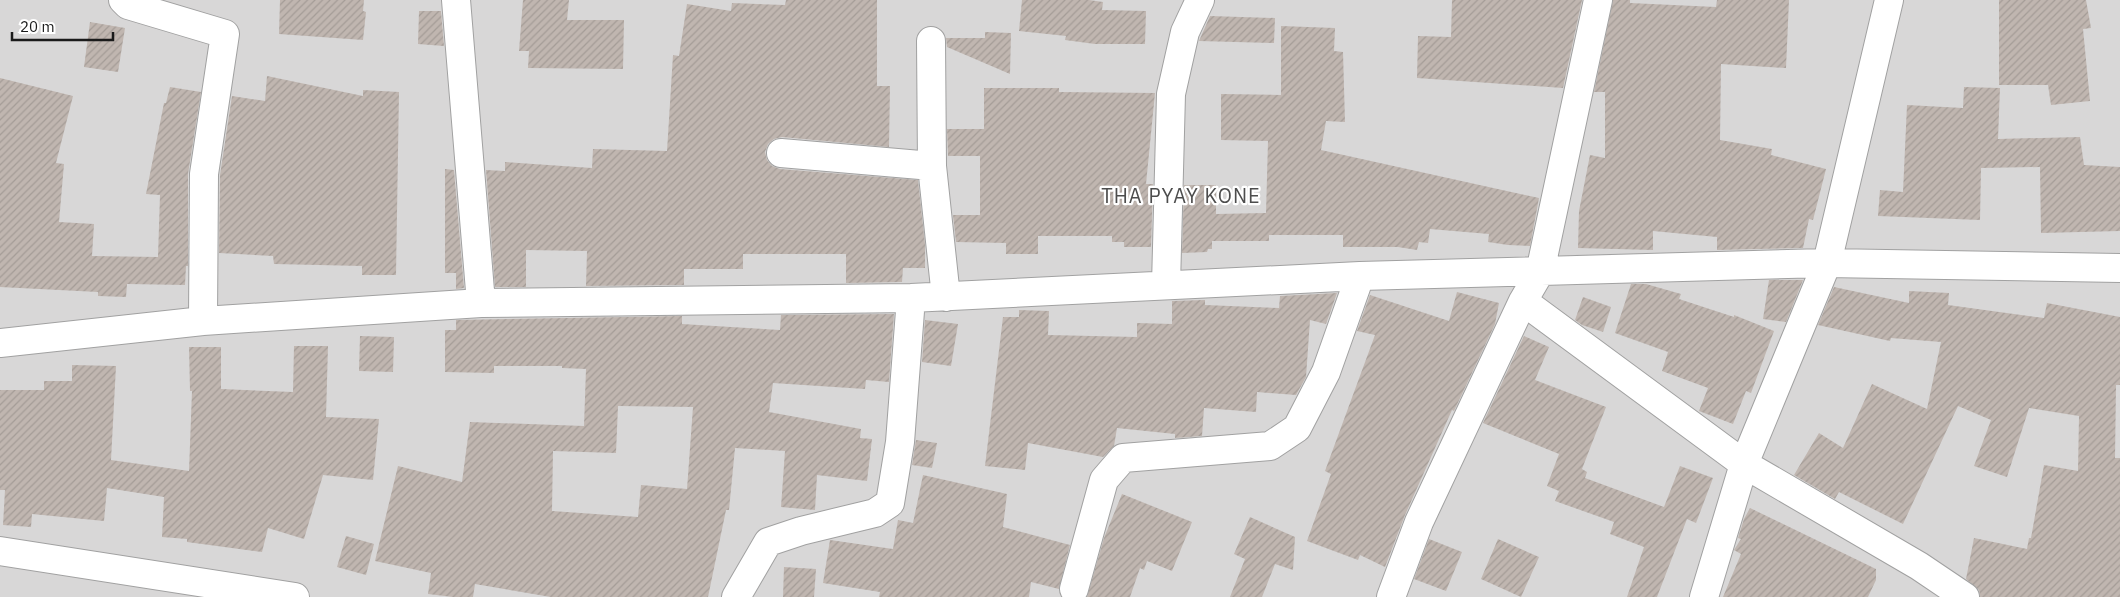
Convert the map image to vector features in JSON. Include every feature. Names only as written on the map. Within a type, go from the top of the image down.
[{"type":"street","points":[[123,0],[128,5],[225,34],[204,174],[203,321]]},
{"type":"street","points":[[456,0],[481,303]]},
{"type":"street","points":[[1166,286],[1171,94],[1185,32],[1200,0]]},
{"type":"street","points":[[1391,597],[1419,522],[1523,301],[1540,272],[1598,0]]},
{"type":"street","points":[[1704,597],[1744,464],[1827,263],[1889,0]]},
{"type":"street","points":[[931,41],[932,166],[946,296]]},
{"type":"street","points":[[780,153],[932,166]]},
{"type":"street","points":[[0,343],[203,321],[481,303],[911,298],[1360,276],[1827,263],[2120,268]]},
{"type":"street","points":[[1074,589],[1104,480],[1123,458],[1270,446],[1297,428],[1326,372],[1360,276]]},
{"type":"street","points":[[736,597],[768,542],[801,531],[876,513],[890,503],[900,442],[911,298]]},
{"type":"street","points":[[1523,301],[1744,464],[1919,566],[1965,597]]},
{"type":"street","points":[[0,551],[295,597]]},
{"type":"shaded area","points":[[0,0],[2120,0],[2120,597],[0,597]]},
{"type":"building","points":[[280,0],[364,0],[363,11],[366,12],[363,40],[279,34]]},
{"type":"building","points":[[523,0],[569,0],[567,20],[624,20],[623,69],[528,68],[529,51],[519,51]]},
{"type":"building","points":[[786,0],[877,0],[877,86],[890,86],[889,147],[782,137],[774,139],[768,144],[765,152],[767,160],[772,166],[780,169],[918,180],[925,244],[925,268],[903,268],[902,282],[846,283],[846,254],[743,254],[743,269],[684,269],[684,285],[586,286],[587,251],[526,250],[526,287],[495,287],[486,170],[505,171],[505,162],[592,168],[593,149],[667,151],[673,55],[679,56],[687,4],[731,11],[732,3],[785,5]]},
{"type":"building","points":[[1022,0],[1089,0],[1103,2],[1102,10],[1146,11],[1145,44],[1095,44],[1065,40],[1066,36],[1019,31]]},
{"type":"building","points":[[1452,0],[1582,0],[1563,88],[1417,78],[1418,36],[1451,37]]},
{"type":"building","points":[[1613,0],[1630,0],[1630,3],[1716,7],[1717,0],[1789,0],[1786,68],[1721,64],[1720,140],[1772,149],[1771,155],[1826,169],[1813,220],[1809,219],[1803,248],[1717,250],[1717,237],[1653,231],[1653,250],[1578,248],[1579,211],[1590,155],[1605,158],[1605,92],[1594,92]]},
{"type":"building","points":[[1999,0],[2086,0],[2091,28],[2083,29],[2090,101],[2051,105],[2048,85],[1999,85]]},
{"type":"building","points":[[419,11],[441,11],[444,46],[418,44]]},
{"type":"building","points":[[1210,16],[1275,18],[1274,43],[1199,41]]},
{"type":"building","points":[[90,22],[125,28],[118,72],[84,67]]},
{"type":"building","points":[[1281,26],[1335,28],[1334,51],[1343,52],[1345,122],[1326,121],[1321,150],[1539,198],[1530,246],[1488,242],[1489,234],[1430,229],[1428,243],[1419,242],[1417,250],[1398,247],[1343,247],[1343,235],[1269,235],[1269,241],[1212,241],[1212,249],[1208,249],[1207,252],[1182,253],[1184,185],[1216,185],[1216,214],[1266,213],[1268,141],[1221,140],[1221,94],[1281,95]]},
{"type":"building","points":[[985,32],[1011,33],[1010,74],[947,47],[946,38],[985,38]]},
{"type":"building","points":[[267,76],[363,96],[363,90],[399,92],[396,275],[362,275],[362,266],[274,264],[273,256],[219,253],[220,175],[232,96],[265,101]]},
{"type":"building","points":[[0,78],[73,96],[56,163],[64,164],[59,222],[94,224],[92,256],[158,257],[160,195],[146,194],[164,103],[166,103],[170,87],[201,92],[188,174],[188,266],[186,266],[185,285],[127,284],[126,297],[98,296],[98,292],[0,287]]},
{"type":"building","points":[[1964,87],[2000,88],[1998,139],[2080,137],[2084,165],[2120,167],[2120,231],[2041,233],[2040,167],[1981,168],[1980,220],[1878,216],[1880,190],[1903,192],[1907,105],[1963,108]]},
{"type":"building","points":[[984,88],[1059,88],[1059,92],[1155,93],[1146,184],[1153,184],[1151,247],[1124,247],[1124,242],[1112,242],[1112,236],[1038,236],[1038,254],[1006,254],[1006,243],[956,242],[953,215],[980,215],[980,156],[948,156],[947,129],[984,129]]},
{"type":"building","points":[[445,169],[454,170],[464,288],[456,289],[456,273],[445,273]]},
{"type":"building","points":[[1769,280],[1803,280],[1786,322],[1763,319]]},
{"type":"building","points":[[1631,284],[1646,284],[1681,294],[1679,299],[1734,317],[1734,315],[1774,331],[1751,393],[1746,391],[1733,424],[1699,411],[1708,388],[1662,371],[1668,352],[1615,333]]},
{"type":"building","points":[[1834,287],[1909,303],[1909,291],[1949,293],[1948,305],[2044,318],[2047,303],[2120,317],[2120,385],[2116,385],[2115,458],[2120,458],[2120,597],[1980,597],[1979,590],[1966,579],[1974,538],[2027,549],[2029,538],[2031,538],[2044,465],[2078,471],[2079,416],[2029,408],[2007,477],[1974,466],[1991,420],[1958,406],[1903,524],[1839,492],[1835,499],[1794,475],[1819,433],[1843,448],[1872,384],[1927,409],[1941,342],[1891,338],[1890,341],[1818,325]]},
{"type":"building","points":[[1457,292],[1499,303],[1495,324],[1454,411],[1452,410],[1405,515],[1385,567],[1360,555],[1358,560],[1307,541],[1331,474],[1325,471],[1375,335],[1357,331],[1370,295],[1449,321]]},
{"type":"building","points":[[1337,293],[1326,324],[1310,320],[1306,377],[1296,395],[1257,392],[1256,412],[1204,408],[1202,436],[1175,438],[1175,434],[1117,428],[1114,446],[1103,457],[1028,443],[1025,470],[985,466],[1003,317],[1019,317],[1019,310],[1049,311],[1048,335],[1137,337],[1137,323],[1172,324],[1172,301],[1205,300],[1205,305],[1279,308],[1280,296]]},
{"type":"building","points":[[1583,297],[1611,307],[1603,332],[1582,325],[1575,320]]},
{"type":"building","points":[[894,314],[889,382],[866,380],[865,389],[773,383],[769,412],[861,429],[860,438],[872,439],[867,481],[817,475],[815,510],[781,507],[785,451],[735,448],[729,510],[726,510],[708,597],[551,597],[475,584],[473,597],[453,597],[428,594],[431,573],[375,561],[398,466],[462,482],[470,422],[584,426],[586,369],[562,368],[562,366],[494,366],[494,373],[445,372],[445,330],[456,330],[456,320],[682,316],[682,324],[780,330],[781,315]],"holes":[[[618,406],[693,407],[687,489],[641,485],[638,517],[552,511],[553,451],[616,453]]]},
{"type":"building","points":[[925,320],[958,324],[951,366],[922,362]]},
{"type":"building","points":[[360,336],[394,337],[393,372],[359,371]]},
{"type":"building","points":[[1524,336],[1549,347],[1535,380],[1606,407],[1582,469],[1587,472],[1585,478],[1664,507],[1680,466],[1713,478],[1696,523],[1687,519],[1657,597],[1627,597],[1644,547],[1610,534],[1614,522],[1555,501],[1559,491],[1547,486],[1559,454],[1483,423]]},
{"type":"building","points":[[294,346],[328,346],[326,417],[379,419],[373,480],[323,475],[304,539],[268,528],[262,552],[187,542],[187,539],[162,537],[164,497],[107,488],[104,521],[32,514],[31,527],[3,525],[5,490],[0,490],[0,390],[44,390],[44,381],[72,381],[72,365],[116,366],[111,460],[189,471],[192,391],[190,391],[189,347],[221,347],[221,389],[293,392]]},
{"type":"building","points":[[916,440],[937,443],[932,468],[912,465]]},
{"type":"building","points":[[923,475],[1007,494],[1003,527],[1070,545],[1059,589],[1031,582],[1029,597],[879,597],[880,592],[823,583],[830,540],[893,549],[898,520],[913,523]]},
{"type":"building","points":[[1122,494],[1192,522],[1172,571],[1147,561],[1144,570],[1140,568],[1130,597],[1087,597],[1104,538]]},
{"type":"building","points":[[1750,508],[1876,569],[1876,580],[1868,597],[1723,597],[1741,554],[1734,550],[1741,539],[1738,538]]},
{"type":"building","points":[[1250,517],[1295,537],[1293,570],[1275,564],[1262,597],[1230,597],[1245,559],[1234,554]]},
{"type":"building","points":[[346,536],[374,544],[366,575],[337,567]]},
{"type":"building","points":[[1429,539],[1462,552],[1446,591],[1414,579]]},
{"type":"building","points":[[1498,539],[1539,557],[1521,597],[1481,579]]},
{"type":"building","points":[[784,567],[816,569],[814,597],[783,597]]},
{"type":"district","name":"THA PYAY KONE","points":[[1181,196]]}]
